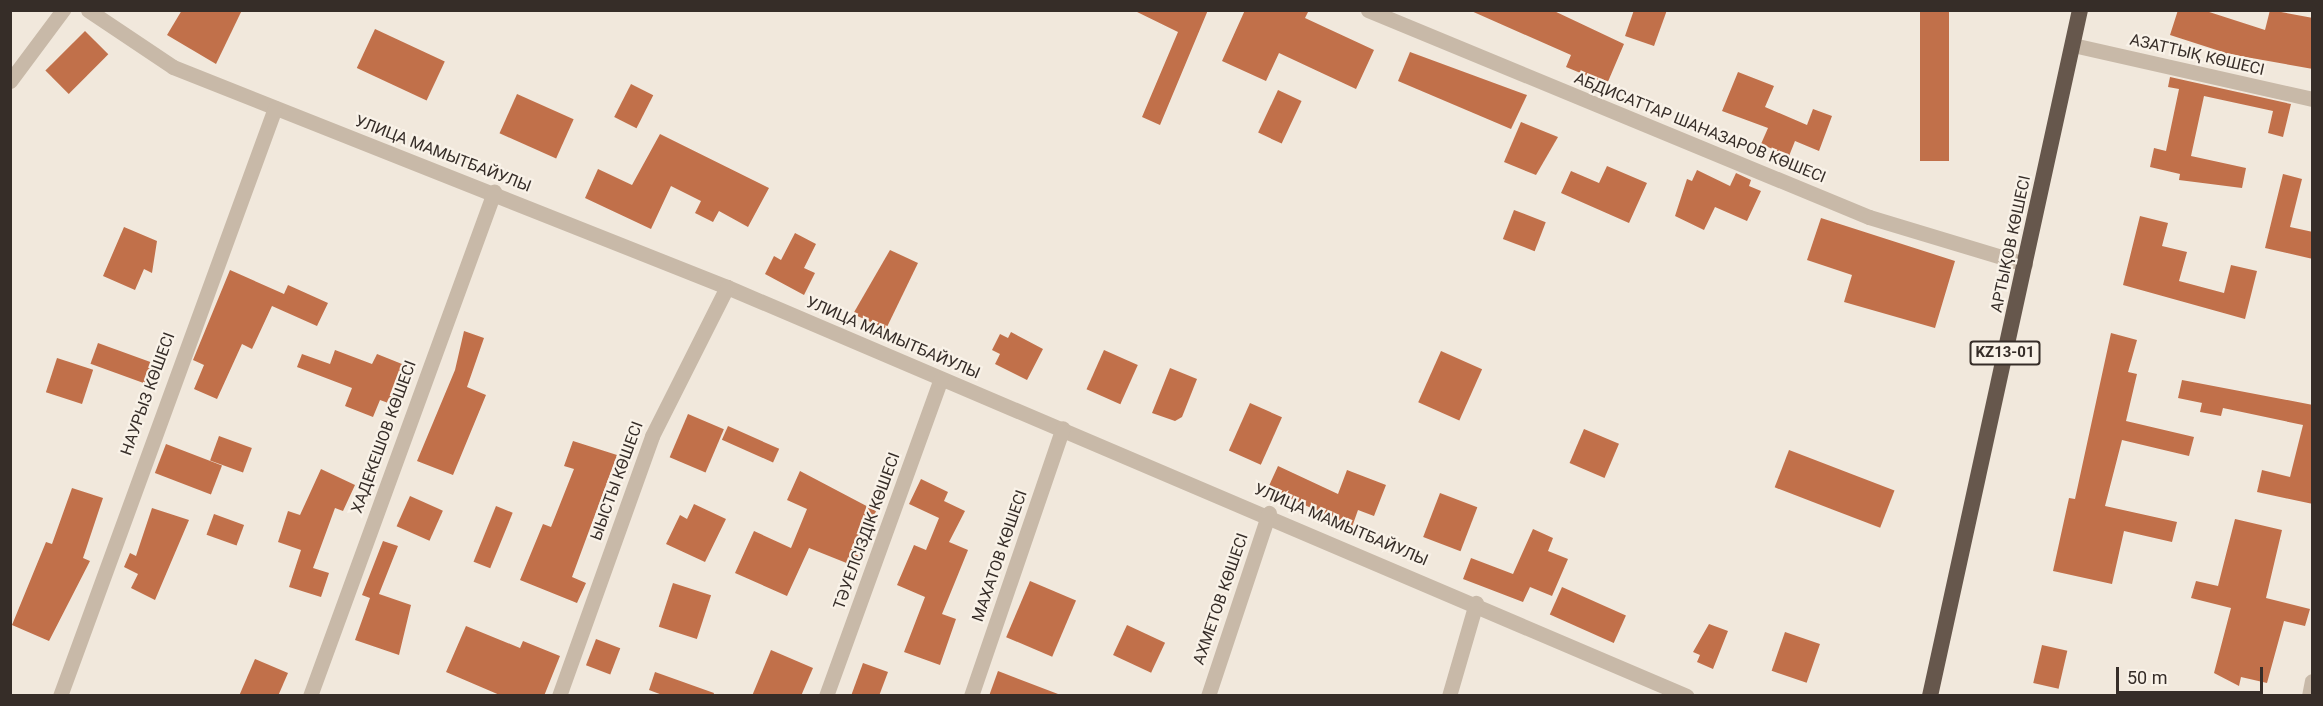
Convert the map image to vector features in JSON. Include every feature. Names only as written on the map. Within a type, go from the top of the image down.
[{"type":"highway","name":"АРТЫҚОВ КӨШЕСІ","points":[[1930,696],[2080,10]]},
{"type":"street","points":[[10,81],[63,10]]},
{"type":"street","name":"УЛИЦА МАМЫТБАЙУЛЫ","points":[[88,10],[173,67],[494,192],[727,287],[941,379],[1269,513],[1687,696]]},
{"type":"street","name":"АБДИСАТТАР ШАНАЗАРОВ КӨШЕСІ","points":[[1368,10],[1869,217],[2025,264]]},
{"type":"street","name":"АЗАТТЫҚ КӨШЕСІ","points":[[2073,45],[2313,99]]},
{"type":"street","name":"НАУРЫЗ КӨШЕСІ","points":[[60,696],[275,108]]},
{"type":"street","name":"ХАДЕКЕШОВ КӨШЕСІ","points":[[310,696],[494,192]]},
{"type":"street","name":"ЫЫСТЫ КӨШЕСІ","points":[[560,696],[652,436],[727,287]]},
{"type":"street","name":"ТӘУЕЛСІЗДІК КӨШЕСІ","points":[[826,696],[941,379]]},
{"type":"street","name":"МАХАТОВ КӨШЕСІ","points":[[971,696],[1064,428]]},
{"type":"street","name":"АХМЕТОВ КӨШЕСІ","points":[[1208,696],[1269,513]]},
{"type":"street","points":[[1449,696],[1476,603]]},
{"type":"street","points":[[2309,696],[2313,681]]},
{"type":"building","points":[[182,10],[242,10],[216,64],[167,35]]},
{"type":"building","points":[[1133,10],[1208,10],[1160,125],[1142,117],[1178,32]]},
{"type":"building","points":[[1245,10],[1309,10],[1305,18],[1374,50],[1356,89],[1279,53],[1266,81],[1222,61]]},
{"type":"building","points":[[1469,10],[1552,10],[1624,44],[1607,84],[1566,67],[1571,55]]},
{"type":"building","points":[[1634,10],[1667,10],[1654,46],[1625,36]]},
{"type":"building","points":[[1920,10],[1949,10],[1949,161],[1920,161]]},
{"type":"building","points":[[2178,10],[2203,10],[2265,30],[2270,10],[2313,18],[2313,69],[2229,54],[2170,35]]},
{"type":"building","points":[[375,29],[445,62],[427,101],[357,68]]},
{"type":"building","points":[[85,31],[108,54],[69,94],[45,71]]},
{"type":"building","points":[[1410,52],[1527,95],[1511,129],[1398,81]]},
{"type":"building","points":[[1738,72],[1774,86],[1765,107],[1807,125],[1813,109],[1832,116],[1819,151],[1795,141],[1789,156],[1761,144],[1768,128],[1722,111]]},
{"type":"building","points":[[2170,77],[2291,104],[2283,137],[2268,133],[2273,111],[2204,96],[2191,156],[2246,168],[2242,188],[2179,180],[2180,174],[2150,167],[2154,148],[2166,151],[2179,89],[2168,87]]},
{"type":"building","points":[[631,84],[653,95],[636,128],[614,117]]},
{"type":"building","points":[[1278,90],[1302,101],[1282,144],[1258,133]]},
{"type":"building","points":[[517,94],[574,119],[556,159],[500,133]]},
{"type":"building","points":[[1521,122],[1558,137],[1536,175],[1504,162]]},
{"type":"building","points":[[660,134],[769,188],[748,227],[719,211],[713,222],[695,213],[701,201],[671,186],[651,229],[585,198],[598,169],[632,185]]},
{"type":"building","points":[[1607,166],[1647,183],[1629,223],[1561,193],[1571,171],[1599,183]]},
{"type":"building","points":[[1697,170],[1730,186],[1736,173],[1751,180],[1749,186],[1761,191],[1747,221],[1715,207],[1704,230],[1675,216],[1687,179],[1692,181]]},
{"type":"building","points":[[2283,174],[2302,179],[2290,227],[2313,232],[2313,259],[2265,248]]},
{"type":"building","points":[[1514,210],[1546,222],[1535,251],[1503,239]]},
{"type":"building","points":[[2140,216],[2168,223],[2162,246],[2187,252],[2179,281],[2224,293],[2231,265],[2257,271],[2245,319],[2123,285]]},
{"type":"building","points":[[1821,218],[1955,261],[1935,328],[1844,302],[1852,275],[1807,260]]},
{"type":"building","points":[[124,227],[157,241],[152,273],[144,269],[135,290],[103,276]]},
{"type":"building","points":[[795,233],[816,244],[804,268],[815,273],[804,295],[765,274],[774,256],[781,260]]},
{"type":"building","points":[[890,250],[918,263],[886,329],[853,314]]},
{"type":"building","points":[[230,270],[284,294],[288,285],[328,303],[317,326],[272,306],[252,349],[242,344],[217,399],[194,389],[204,365],[193,360]]},
{"type":"building","points":[[464,331],[484,338],[467,387],[486,395],[453,475],[417,461],[455,370]]},
{"type":"building","points":[[1011,332],[1043,349],[1027,380],[995,364],[1000,354],[992,350],[1000,334],[1008,338]]},
{"type":"building","points":[[2111,333],[2137,340],[2128,372],[2137,374],[2126,421],[2194,437],[2189,456],[2122,440],[2105,506],[2177,522],[2172,542],[2124,531],[2112,584],[2053,571],[2069,498],[2075,499]]},
{"type":"building","points":[[98,343],[160,366],[152,386],[90,364]]},
{"type":"building","points":[[335,350],[372,364],[377,354],[407,366],[391,404],[380,400],[373,417],[345,406],[352,388],[297,367],[302,354],[330,364]]},
{"type":"building","points":[[1104,350],[1138,365],[1120,404],[1087,389]]},
{"type":"building","points":[[1441,351],[1482,369],[1459,420],[1418,402]]},
{"type":"building","points":[[57,358],[93,370],[82,404],[46,392]]},
{"type":"building","points":[[1170,368],[1197,379],[1182,417],[1175,421],[1152,413]]},
{"type":"building","points":[[2182,380],[2313,405],[2313,504],[2257,492],[2262,470],[2290,477],[2303,425],[2223,408],[2221,416],[2200,412],[2202,403],[2178,398]]},
{"type":"building","points":[[1250,403],[1282,417],[1261,465],[1229,451]]},
{"type":"building","points":[[688,414],[724,429],[706,473],[670,457]]},
{"type":"building","points":[[728,426],[779,449],[773,462],[722,440]]},
{"type":"building","points":[[1584,429],[1619,444],[1605,478],[1570,463]]},
{"type":"building","points":[[219,436],[252,448],[243,472],[210,460]]},
{"type":"building","points":[[573,441],[617,455],[572,577],[586,583],[577,603],[520,580],[543,524],[551,527],[574,469],[564,466]]},
{"type":"building","points":[[166,444],[222,466],[211,494],[155,473]]},
{"type":"building","points":[[1789,450],[1894,490],[1880,528],[1775,487]]},
{"type":"building","points":[[1278,466],[1338,494],[1347,470],[1386,485],[1374,516],[1358,510],[1352,527],[1268,488]]},
{"type":"building","points":[[321,469],[355,485],[343,511],[335,508],[313,568],[329,573],[321,597],[289,587],[301,550],[278,542],[288,511],[300,515]]},
{"type":"building","points":[[800,471],[876,511],[854,566],[809,548],[787,596],[735,573],[754,531],[791,548],[807,509],[787,500]]},
{"type":"building","points":[[921,479],[948,492],[944,501],[965,511],[949,542],[968,550],[942,614],[956,619],[940,665],[904,652],[925,597],[897,585],[914,545],[926,550],[939,518],[909,504]]},
{"type":"building","points":[[72,488],[103,498],[83,558],[90,561],[49,641],[12,625],[46,542],[52,544]]},
{"type":"building","points":[[1440,493],[1477,507],[1460,551],[1423,537]]},
{"type":"building","points":[[410,496],[443,511],[429,541],[397,526]]},
{"type":"building","points":[[694,504],[726,519],[705,562],[666,544],[680,515],[687,519]]},
{"type":"building","points":[[496,506],[513,513],[490,568],[474,562]]},
{"type":"building","points":[[152,508],[189,520],[155,600],[131,588],[138,574],[124,567],[130,553],[136,556]]},
{"type":"building","points":[[214,514],[244,525],[237,546],[206,535]]},
{"type":"building","points":[[2235,519],[2282,530],[2266,598],[2310,609],[2305,626],[2284,621],[2267,683],[2241,677],[2239,686],[2214,673],[2231,608],[2191,598],[2196,581],[2218,586]]},
{"type":"building","points":[[1533,529],[1553,538],[1548,551],[1568,559],[1552,596],[1530,587],[1523,602],[1463,579],[1471,558],[1513,574]]},
{"type":"building","points":[[383,541],[398,546],[379,594],[411,605],[399,655],[355,640],[370,598],[362,595]]},
{"type":"building","points":[[1030,581],[1076,601],[1052,657],[1006,637]]},
{"type":"building","points":[[673,583],[711,595],[697,639],[659,627]]},
{"type":"building","points":[[1562,587],[1626,615],[1614,643],[1550,614]]},
{"type":"building","points":[[1709,624],[1728,631],[1713,669],[1697,662],[1700,655],[1693,652]]},
{"type":"building","points":[[1127,625],[1165,643],[1151,673],[1113,655]]},
{"type":"building","points":[[466,626],[520,648],[523,641],[560,656],[544,696],[502,696],[446,672]]},
{"type":"building","points":[[1785,632],[1820,644],[1807,683],[1772,671]]},
{"type":"building","points":[[596,639],[620,648],[610,674],[586,665]]},
{"type":"building","points":[[2042,645],[2067,651],[2059,689],[2033,683]]},
{"type":"building","points":[[771,650],[813,668],[801,696],[752,696]]},
{"type":"building","points":[[255,659],[288,673],[278,696],[239,696]]},
{"type":"building","points":[[863,663],[888,672],[879,696],[851,696]]},
{"type":"building","points":[[998,671],[1058,694],[1058,696],[989,696]]},
{"type":"building","points":[[655,672],[714,693],[713,696],[665,696],[649,690]]}]
